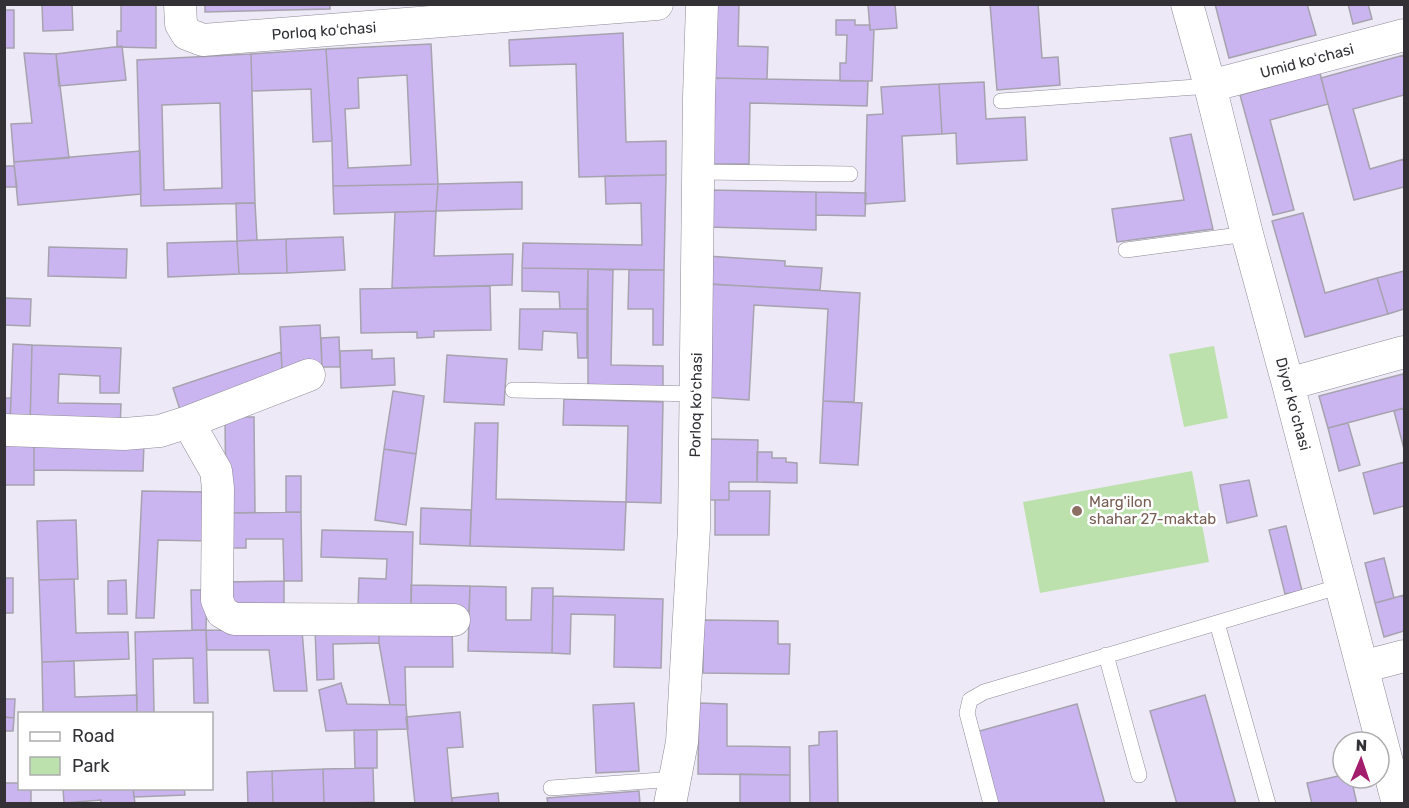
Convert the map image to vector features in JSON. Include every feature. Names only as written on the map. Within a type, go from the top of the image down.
[{"type":"street","name":"Porloq koʻchasi","points":[[180,4],[181,24],[187,34],[203,40],[493,11],[657,4]]},
{"type":"street","name":"Porloq koʻchasi","points":[[672,791],[682,741],[693,552],[702,4]]},
{"type":"street","name":"Diyor koʻchasi","points":[[1187,4],[1398,804]]},
{"type":"street","name":"Umid koʻchasi","points":[[1210,86],[1404,35]]},
{"type":"street","points":[[1288,384],[1404,352]]},
{"type":"street","points":[[4,430],[124,434],[160,431],[309,375]]},
{"type":"street","points":[[188,422],[216,471],[218,600],[222,612],[234,619],[454,620]]},
{"type":"street","points":[[1362,667],[1404,656]]},
{"type":"lane","points":[[1001,101],[1210,86]]},
{"type":"lane","points":[[698,172],[850,174]]},
{"type":"lane","points":[[1126,250],[1247,234]]},
{"type":"lane","points":[[513,390],[696,394]]},
{"type":"lane","points":[[991,804],[967,713],[970,700],[984,692],[1341,586]]},
{"type":"lane","points":[[1217,622],[1268,804]]},
{"type":"lane","points":[[1106,656],[1139,775]]},
{"type":"lane","points":[[551,788],[672,791]]},
{"type":"green space","points":[[1214,346],[1228,418],[1184,427],[1169,354]]},
{"type":"green space","points":[[1192,471],[1209,562],[1040,593],[1023,502]]},
{"type":"building","points":[[42,4],[72,4],[73,30],[43,31]]},
{"type":"building","points":[[121,4],[156,4],[156,48],[117,47],[117,31],[121,31]]},
{"type":"building","points":[[205,4],[330,4],[330,9],[205,12]]},
{"type":"building","points":[[715,4],[739,4],[738,46],[768,47],[767,79],[714,78]]},
{"type":"building","points":[[868,4],[895,4],[897,28],[870,30]]},
{"type":"building","points":[[990,4],[1038,4],[1042,58],[1058,57],[1060,85],[997,90]]},
{"type":"building","points":[[1215,4],[1307,4],[1316,35],[1229,58]]},
{"type":"building","points":[[1348,4],[1368,4],[1372,19],[1353,24]]},
{"type":"building","points":[[4,10],[14,10],[14,48],[4,48]]},
{"type":"building","points":[[836,20],[855,20],[855,25],[870,25],[870,30],[874,30],[872,81],[840,81],[840,63],[846,63],[847,35],[836,35]]},
{"type":"building","points":[[623,33],[626,142],[666,141],[666,175],[579,177],[576,64],[510,66],[509,40]]},
{"type":"building","points":[[431,44],[438,184],[333,186],[326,49]],"holes":[[[407,75],[411,165],[348,168],[345,109],[359,108],[358,78]]]},
{"type":"building","points":[[122,46],[126,80],[59,86],[56,54]]},
{"type":"building","points":[[326,49],[332,141],[313,142],[311,89],[252,91],[251,54]]},
{"type":"building","points":[[24,53],[56,54],[69,158],[14,162],[11,124],[32,123]]},
{"type":"building","points":[[251,54],[255,203],[141,206],[137,60]],"holes":[[[220,103],[222,188],[164,190],[162,105]]]},
{"type":"building","points":[[1404,55],[1404,95],[1353,109],[1370,169],[1404,159],[1404,187],[1354,200],[1321,78]]},
{"type":"building","points":[[1320,73],[1328,104],[1270,120],[1294,210],[1273,215],[1240,95]]},
{"type":"building","points":[[712,78],[868,81],[867,106],[750,103],[749,164],[710,164]]},
{"type":"building","points":[[984,82],[986,119],[1025,117],[1027,160],[957,164],[956,133],[942,134],[939,84]]},
{"type":"building","points":[[939,84],[942,134],[902,136],[905,201],[865,204],[867,115],[883,114],[881,87]]},
{"type":"building","points":[[1191,134],[1213,229],[1117,242],[1112,209],[1184,200],[1170,138]]},
{"type":"building","points":[[140,151],[141,194],[18,205],[14,162]]},
{"type":"building","points":[[4,166],[14,166],[17,187],[4,187]]},
{"type":"building","points":[[666,175],[664,270],[522,268],[523,243],[642,245],[641,203],[606,204],[605,176]]},
{"type":"building","points":[[522,182],[522,209],[436,211],[438,184]]},
{"type":"building","points":[[438,184],[436,211],[334,214],[333,186]]},
{"type":"building","points":[[708,190],[816,192],[816,230],[707,227]]},
{"type":"building","points":[[816,192],[866,193],[865,216],[816,215]]},
{"type":"building","points":[[236,203],[255,203],[257,240],[237,241]]},
{"type":"building","points":[[436,211],[434,256],[513,254],[512,285],[392,288],[395,212]]},
{"type":"building","points":[[1303,213],[1325,293],[1377,278],[1388,314],[1305,337],[1272,221]]},
{"type":"building","points":[[343,237],[345,270],[287,273],[286,239]]},
{"type":"building","points":[[286,239],[287,273],[239,274],[237,241]]},
{"type":"building","points":[[237,241],[239,274],[168,277],[167,243]]},
{"type":"building","points":[[49,247],[127,249],[126,278],[48,276]]},
{"type":"building","points":[[707,256],[785,261],[785,266],[822,268],[820,290],[706,284]]},
{"type":"building","points":[[522,268],[588,269],[587,309],[560,309],[559,292],[522,291]]},
{"type":"building","points":[[588,269],[613,270],[611,365],[663,366],[663,387],[588,385]]},
{"type":"building","points":[[629,270],[664,270],[663,345],[653,345],[653,309],[628,309]]},
{"type":"building","points":[[1404,271],[1404,309],[1388,314],[1377,278]]},
{"type":"building","points":[[711,284],[860,293],[854,402],[823,401],[828,309],[754,305],[749,400],[704,397]]},
{"type":"building","points":[[490,286],[491,330],[434,331],[434,337],[417,338],[417,332],[361,333],[360,289]]},
{"type":"building","points":[[4,298],[31,299],[30,326],[4,325]]},
{"type":"building","points":[[520,309],[587,309],[587,358],[578,358],[577,333],[543,331],[542,350],[519,349]]},
{"type":"building","points":[[320,325],[322,367],[282,369],[280,327]]},
{"type":"building","points":[[339,337],[340,367],[322,367],[321,338]]},
{"type":"building","points":[[13,344],[32,345],[30,426],[10,425]]},
{"type":"building","points":[[32,345],[121,348],[119,393],[100,393],[100,376],[59,374],[58,403],[121,404],[120,428],[30,426]]},
{"type":"building","points":[[372,350],[372,359],[394,358],[395,385],[341,388],[340,351]]},
{"type":"building","points":[[281,352],[282,369],[181,413],[173,388]]},
{"type":"building","points":[[447,355],[507,359],[504,405],[444,402]]},
{"type":"building","points":[[1403,374],[1404,408],[1328,428],[1319,396]]},
{"type":"building","points":[[393,391],[424,396],[416,454],[384,449]]},
{"type":"building","points":[[4,398],[11,398],[10,425],[4,425]]},
{"type":"building","points":[[564,399],[663,402],[661,503],[626,502],[628,426],[563,425]]},
{"type":"building","points":[[823,401],[862,403],[858,465],[820,463]]},
{"type":"building","points":[[1404,408],[1404,449],[1394,411]]},
{"type":"building","points":[[225,417],[254,417],[255,513],[226,513]]},
{"type":"building","points":[[475,423],[498,423],[496,499],[626,502],[624,550],[470,546]]},
{"type":"building","points":[[1348,423],[1360,465],[1339,471],[1328,428]]},
{"type":"building","points":[[709,439],[758,440],[757,482],[729,482],[729,500],[709,500]]},
{"type":"building","points":[[4,440],[34,441],[34,485],[4,485]]},
{"type":"building","points":[[34,441],[144,443],[143,471],[34,470]]},
{"type":"building","points":[[384,449],[416,454],[406,525],[375,520]]},
{"type":"building","points":[[757,452],[772,452],[772,458],[786,458],[786,462],[797,463],[797,483],[757,482]]},
{"type":"building","points":[[1404,462],[1404,506],[1374,514],[1363,473]]},
{"type":"building","points":[[286,476],[301,476],[301,512],[286,512]]},
{"type":"building","points":[[1249,480],[1257,516],[1227,523],[1220,485]]},
{"type":"building","points":[[142,491],[209,492],[208,541],[158,540],[154,618],[136,618]]},
{"type":"building","points":[[729,491],[770,491],[769,535],[715,535],[715,500],[729,500]]},
{"type":"building","points":[[421,508],[471,510],[470,546],[420,544]]},
{"type":"building","points":[[301,512],[302,581],[284,581],[283,539],[246,539],[246,548],[226,548],[226,513]]},
{"type":"building","points":[[76,520],[78,579],[39,580],[37,521]]},
{"type":"building","points":[[1286,526],[1302,591],[1285,594],[1269,530]]},
{"type":"building","points":[[322,530],[413,532],[411,609],[358,608],[359,578],[386,579],[387,559],[321,557]]},
{"type":"building","points":[[1384,558],[1394,598],[1375,603],[1365,563]]},
{"type":"building","points":[[4,578],[13,578],[13,613],[4,613]]},
{"type":"building","points":[[74,579],[76,633],[128,632],[129,659],[42,662],[39,580]]},
{"type":"building","points":[[126,580],[127,614],[108,614],[108,581]]},
{"type":"building","points":[[284,581],[284,611],[227,611],[226,582]]},
{"type":"building","points":[[411,585],[470,586],[469,611],[411,609]]},
{"type":"building","points":[[470,586],[506,587],[506,620],[531,620],[532,588],[553,588],[552,653],[468,651]]},
{"type":"building","points":[[191,590],[207,590],[206,630],[192,630]]},
{"type":"building","points":[[1404,595],[1404,631],[1384,637],[1375,603]]},
{"type":"building","points":[[553,596],[663,599],[661,668],[614,667],[615,615],[571,614],[570,654],[552,653]]},
{"type":"building","points":[[703,620],[778,621],[778,644],[790,644],[789,674],[703,673]]},
{"type":"building","points":[[379,627],[379,643],[333,644],[334,679],[317,680],[315,628]]},
{"type":"building","points":[[379,627],[452,627],[453,667],[405,667],[406,705],[390,705],[379,643]]},
{"type":"building","points":[[206,630],[302,631],[307,691],[274,691],[269,650],[207,650]]},
{"type":"building","points":[[206,630],[208,703],[194,703],[193,658],[153,659],[154,712],[137,712],[135,632]]},
{"type":"building","points":[[74,661],[75,697],[137,695],[137,712],[43,712],[42,662]]},
{"type":"building","points":[[341,683],[347,704],[406,705],[408,729],[326,731],[319,690]]},
{"type":"building","points":[[1205,695],[1236,804],[1177,804],[1150,711]]},
{"type":"building","points":[[4,699],[15,699],[14,718],[4,717]]},
{"type":"building","points":[[634,703],[639,771],[596,773],[593,705]]},
{"type":"building","points":[[699,703],[727,704],[727,746],[790,747],[790,775],[698,774]]},
{"type":"building","points":[[1077,704],[1105,804],[996,804],[976,732]]},
{"type":"building","points":[[460,712],[463,747],[447,748],[452,804],[415,804],[406,717]]},
{"type":"building","points":[[4,717],[14,718],[13,731],[4,731]]},
{"type":"building","points":[[354,730],[377,730],[377,768],[355,768]]},
{"type":"building","points":[[837,731],[838,804],[810,804],[809,746],[819,745],[819,732]]},
{"type":"building","points":[[373,768],[374,802],[324,804],[323,769]]},
{"type":"building","points":[[323,769],[324,804],[273,804],[272,771]]},
{"type":"building","points":[[272,771],[273,804],[248,804],[247,772]]},
{"type":"building","points":[[740,774],[790,775],[790,804],[740,804]]},
{"type":"building","points":[[1331,778],[1331,790],[1354,790],[1357,804],[1312,804],[1307,783]]},
{"type":"building","points":[[4,783],[18,783],[18,790],[31,790],[31,804],[4,804]]},
{"type":"building","points":[[63,790],[133,790],[135,804],[101,804],[101,800],[64,803]]},
{"type":"building","points":[[133,790],[184,790],[185,795],[134,797]]},
{"type":"building","points":[[639,791],[640,804],[548,804],[547,798]]},
{"type":"building","points":[[498,793],[499,804],[452,804],[452,798]]},
{"type":"place","name":"Marg'ilon shahar 27-maktab","points":[[1077,511]]}]
